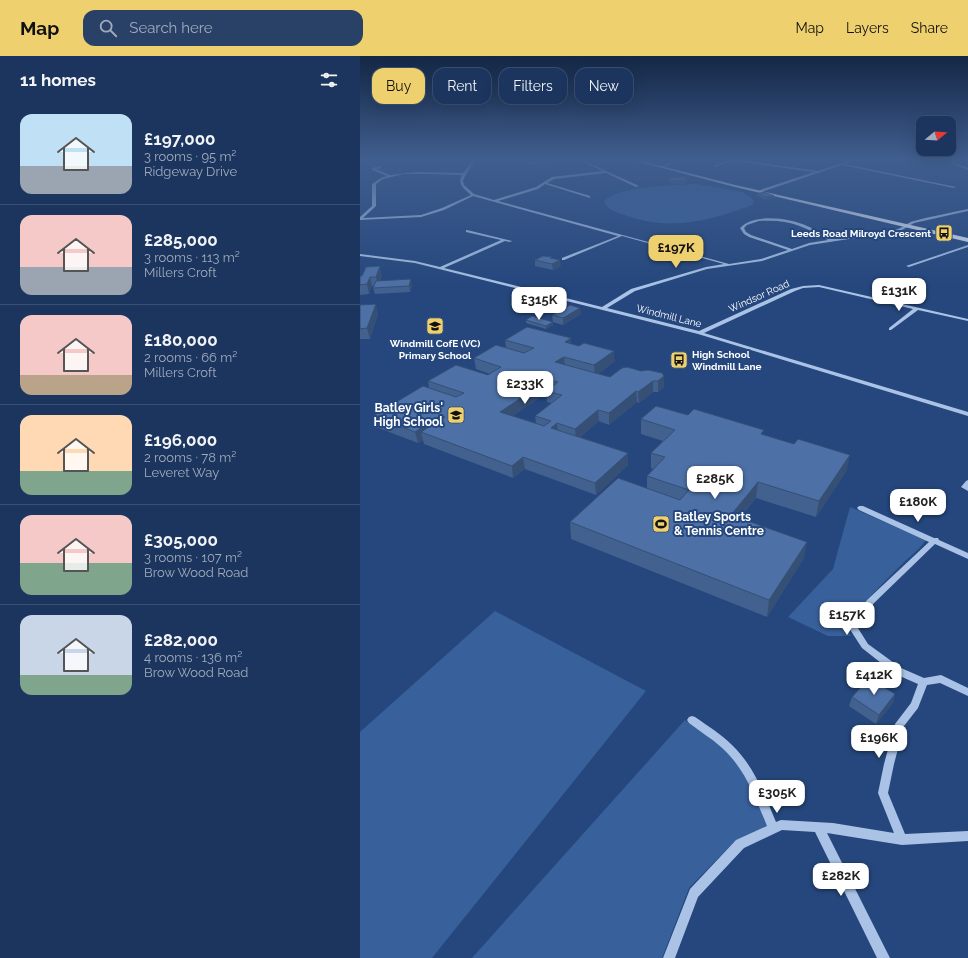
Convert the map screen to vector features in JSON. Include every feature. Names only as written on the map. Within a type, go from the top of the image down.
[{"type":"main road","points":[[804,202],[968,240]]},
{"type":"street","points":[[360,219],[374,206],[374,202]]},
{"type":"street","points":[[360,219],[421,216],[443,209],[458,202]]},
{"type":"street","points":[[498,202],[620,236],[730,264]]},
{"type":"street","points":[[603,309],[633,290],[707,268],[762,260],[790,249],[831,240],[888,232],[901,229],[913,222],[968,210]]},
{"type":"street","points":[[790,249],[750,236],[745,233],[742,228],[757,221],[789,221],[803,226],[831,240]]},
{"type":"street","points":[[467,231],[510,241]]},
{"type":"street","points":[[563,259],[620,236]]},
{"type":"street","points":[[441,268],[504,240]]},
{"type":"street","points":[[908,266],[968,246]]},
{"type":"street","name":"Windmill Lane","points":[[360,256],[415,262],[700,333],[968,414]]},
{"type":"street","name":"Windsor Road","points":[[700,333],[793,290],[803,287],[820,286],[968,320]]},
{"type":"street","points":[[891,329],[917,308]]},
{"type":"street","points":[[968,482],[964,488],[968,489]]},
{"type":"street","points":[[861,508],[968,556]]},
{"type":"street","points":[[935,540],[925,552],[860,611],[851,625],[865,646],[898,671],[923,682],[940,679],[968,692]]},
{"type":"street","points":[[902,840],[883,793],[900,724],[915,705],[923,682]]},
{"type":"street","points":[[692,720],[729,747],[742,762],[755,784],[773,828]]},
{"type":"street","points":[[669,958],[694,893],[740,844],[773,828],[781,825],[834,828],[902,840],[968,836]]},
{"type":"street","points":[[818,827],[884,958]]},
{"type":"shaded area","points":[[604,202],[754,202],[752,205],[721,216],[690,222],[675,223],[659,223],[627,216],[611,209]]},
{"type":"shaded area","points":[[850,507],[926,540],[872,595],[846,625],[851,636],[828,636],[788,617],[833,569]]},
{"type":"shaded area","points":[[495,611],[646,691],[432,958],[360,958],[360,732]]},
{"type":"shaded area","points":[[685,720],[729,752],[752,786],[768,826],[733,843],[689,888],[662,958],[472,958]]},
{"type":"building","points":[[543,256],[560,260],[552,264],[535,260]]},
{"type":"building","points":[[380,266],[376,277],[370,277],[367,284],[360,285],[360,276],[362,276],[366,267]]},
{"type":"building","points":[[411,279],[409,286],[373,288],[376,281]]},
{"type":"building","points":[[376,304],[367,328],[360,329],[360,305]]},
{"type":"building","points":[[570,305],[580,308],[563,318],[552,315]]},
{"type":"building","points":[[532,316],[553,322],[546,326],[526,320]]},
{"type":"building","name":"Batley Girls' High School","points":[[527,327],[571,338],[565,342],[579,346],[584,343],[614,351],[594,365],[564,357],[555,362],[610,377],[622,368],[627,367],[641,371],[648,370],[662,373],[664,376],[658,381],[653,381],[638,392],[636,391],[609,413],[598,410],[575,429],[557,423],[551,428],[628,453],[595,483],[523,457],[512,466],[421,432],[445,417],[441,415],[415,432],[373,416],[423,386],[456,397],[464,393],[428,381],[456,365],[488,375],[501,367],[474,358],[496,345],[524,353],[534,348],[505,340]],"holes":[[[548,380],[558,382],[546,391],[562,395],[535,416],[551,421],[544,426],[500,412]]]},
{"type":"building","name":"Batley Sports & Tennis Centre","points":[[656,406],[688,415],[694,409],[764,430],[761,434],[794,444],[798,439],[850,455],[819,501],[758,482],[731,515],[807,542],[769,600],[570,522],[618,478],[680,500],[689,490],[647,476],[665,457],[651,453],[675,430],[641,419]]},
{"type":"building","points":[[869,678],[895,694],[879,715],[852,697]]},
{"type":"place","name":"Leeds Road Milroyd Crescent","points":[[944,233]]},
{"type":"place","name":"Windmill CofE (VC) Primary School","points":[[435,326]]},
{"type":"place","name":"High School Windmill Lane","points":[[679,360]]},
{"type":"place","name":"Batley Girls' High School","points":[[456,415]]},
{"type":"place","name":"Batley Sports & Tennis Centre","points":[[661,524]]}]
